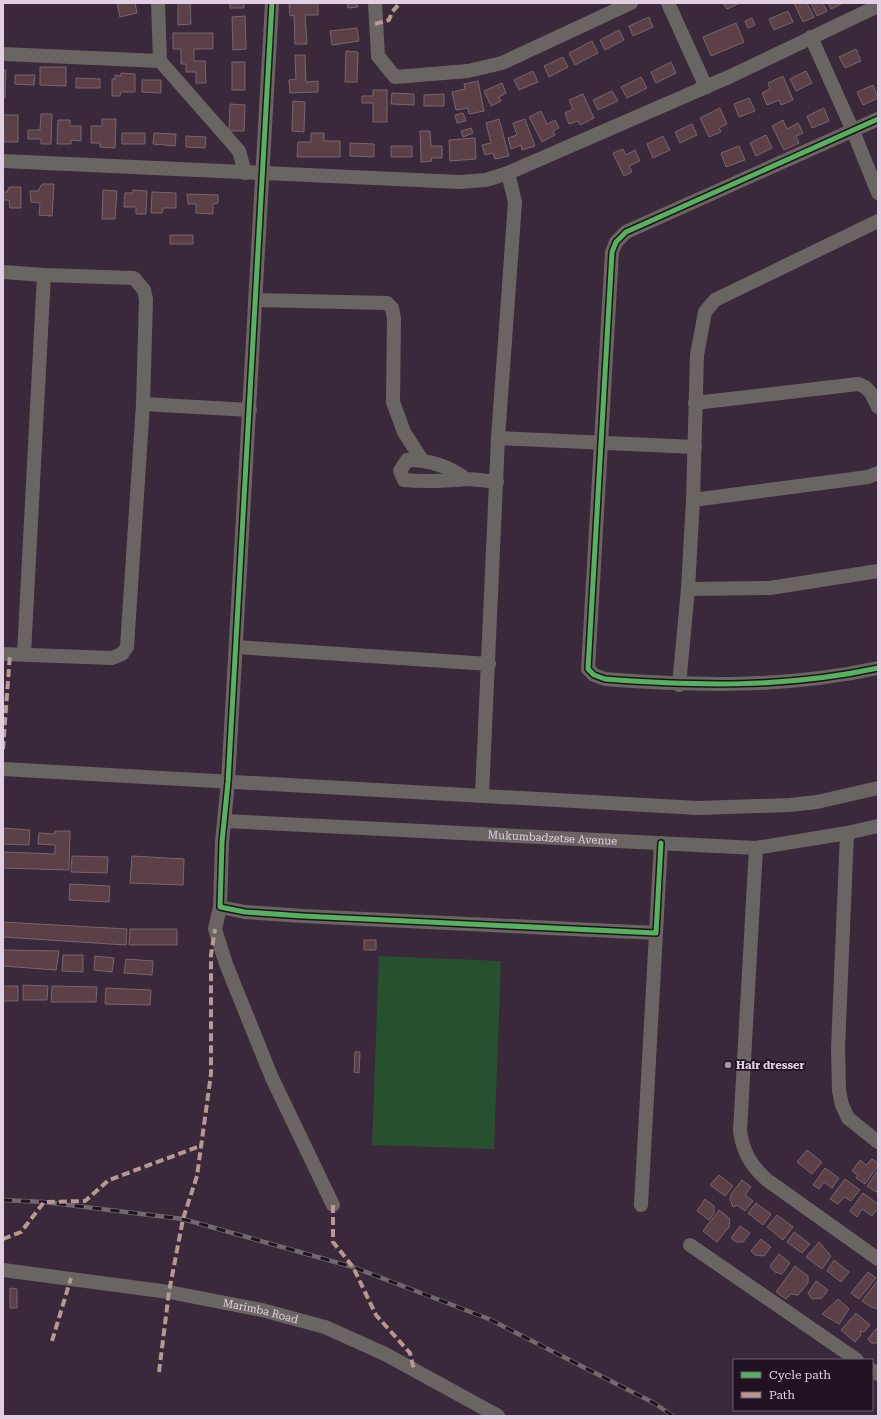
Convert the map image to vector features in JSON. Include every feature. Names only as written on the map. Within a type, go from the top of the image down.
[{"type":"street","points":[[158,3],[160,61],[239,151],[245,173]]},
{"type":"street","points":[[272,3],[228,782],[222,842],[220,907],[216,929],[228,972],[272,1078],[333,1205]]},
{"type":"street","points":[[375,3],[378,56],[395,77],[468,71],[502,63],[631,3]]},
{"type":"street","points":[[668,3],[706,87]]},
{"type":"street","points":[[3,161],[460,182],[486,180],[508,173],[731,76],[810,37],[878,6]]},
{"type":"street","points":[[810,37],[853,131],[878,193]]},
{"type":"street","points":[[3,54],[160,61]]},
{"type":"street","points":[[878,119],[620,236],[612,252],[588,669],[594,675],[605,679],[679,684],[758,684],[814,680],[878,668]]},
{"type":"street","points":[[482,795],[498,438],[515,202],[508,173]]},
{"type":"street","points":[[679,684],[688,589],[693,500],[695,403],[698,349],[702,323],[709,305],[715,300],[878,221]]},
{"type":"street","points":[[3,272],[134,278],[144,290],[146,299],[143,404],[127,647],[122,654],[112,658],[3,654]]},
{"type":"street","points":[[24,654],[44,275]]},
{"type":"street","points":[[256,300],[387,303],[392,308],[394,318],[393,402],[404,432],[422,460]]},
{"type":"street","points":[[695,403],[858,384],[863,385],[870,391],[878,407]]},
{"type":"street","points":[[143,404],[250,410]]},
{"type":"street","points":[[498,438],[695,448]]},
{"type":"street","points":[[466,479],[454,470],[422,460],[407,460],[400,471],[404,480],[446,482],[466,479],[497,482]]},
{"type":"street","points":[[693,500],[868,477],[878,473]]},
{"type":"street","points":[[688,589],[770,588],[878,570]]},
{"type":"street","points":[[236,647],[489,664]]},
{"type":"street","points":[[3,769],[698,808],[763,807],[817,802],[878,788]]},
{"type":"street","name":"Mukumbadzetse Avenue","points":[[225,821],[756,848],[847,833],[878,826]]},
{"type":"street","points":[[847,833],[838,1048],[839,1091],[842,1105],[848,1118],[878,1142]]},
{"type":"street","points":[[641,1205],[661,843]]},
{"type":"street","points":[[756,848],[740,1130],[745,1152],[754,1167],[767,1180],[878,1259]]},
{"type":"street","points":[[220,907],[245,912],[656,933]]},
{"type":"street","points":[[690,1245],[856,1359]]},
{"type":"street","name":"Marimba Road","points":[[3,1270],[169,1292],[262,1310],[325,1327],[385,1354],[498,1416]]},
{"type":"green space","points":[[379,956],[501,961],[494,1149],[372,1145]]},
{"type":"building","points":[[117,3],[135,3],[137,13],[120,17]]},
{"type":"building","points":[[178,3],[190,3],[191,24],[178,25]]},
{"type":"building","points":[[230,3],[244,3],[244,8],[230,8]]},
{"type":"building","points":[[289,3],[318,3],[318,15],[305,15],[307,44],[295,44],[294,15],[290,16]]},
{"type":"building","points":[[347,3],[357,3],[358,7],[348,8]]},
{"type":"building","points":[[723,3],[740,3],[727,9]]},
{"type":"building","points":[[794,3],[807,3],[814,17],[803,22]]},
{"type":"building","points":[[811,3],[823,3],[827,11],[817,16]]},
{"type":"building","points":[[828,3],[843,3],[831,9]]},
{"type":"building","points":[[788,11],[793,22],[774,30],[769,19]]},
{"type":"building","points":[[245,16],[246,49],[233,50],[232,17]]},
{"type":"building","points":[[649,17],[653,27],[633,36],[629,26]]},
{"type":"building","points":[[752,18],[755,25],[748,28],[745,21]]},
{"type":"building","points":[[736,23],[744,42],[711,56],[703,37]]},
{"type":"building","points":[[357,28],[359,41],[332,45],[330,31]]},
{"type":"building","points":[[619,30],[624,40],[605,50],[600,40]]},
{"type":"building","points":[[173,33],[213,33],[213,49],[194,49],[194,61],[205,61],[206,83],[196,83],[196,72],[186,72],[186,64],[181,64],[181,49],[173,49]]},
{"type":"building","points":[[592,41],[598,53],[575,65],[569,53]]},
{"type":"building","points":[[856,49],[861,61],[845,68],[839,57]]},
{"type":"building","points":[[346,51],[358,52],[357,82],[345,82]]},
{"type":"building","points":[[295,55],[305,55],[306,82],[318,81],[318,92],[290,93],[289,80],[296,79]]},
{"type":"building","points":[[563,57],[568,67],[549,77],[544,66]]},
{"type":"building","points":[[232,62],[245,62],[245,90],[232,90]]},
{"type":"building","points":[[671,62],[676,73],[656,83],[651,72]]},
{"type":"building","points":[[40,67],[66,67],[66,86],[40,85]]},
{"type":"building","points":[[3,70],[6,70],[5,98],[3,98]]},
{"type":"building","points":[[533,71],[538,82],[519,90],[514,80]]},
{"type":"building","points":[[806,71],[812,83],[796,91],[790,79]]},
{"type":"building","points":[[121,73],[135,74],[135,92],[121,92],[120,96],[112,96],[112,79],[115,79],[115,75],[121,76]]},
{"type":"building","points":[[15,75],[35,75],[34,85],[15,84]]},
{"type":"building","points":[[783,76],[793,100],[781,105],[779,100],[767,105],[762,93],[770,89],[768,83]]},
{"type":"building","points":[[641,77],[647,88],[627,98],[621,87]]},
{"type":"building","points":[[76,78],[100,79],[100,88],[76,88]]},
{"type":"building","points":[[142,80],[161,80],[161,93],[142,92]]},
{"type":"building","points":[[478,81],[484,111],[469,114],[468,108],[456,110],[452,92],[465,89],[464,84]]},
{"type":"building","points":[[502,83],[506,93],[499,97],[501,101],[491,106],[484,91]]},
{"type":"building","points":[[873,85],[878,98],[863,105],[857,92]]},
{"type":"building","points":[[373,90],[387,90],[387,122],[373,122],[373,103],[362,103],[362,96],[373,96]]},
{"type":"building","points":[[612,91],[618,101],[598,110],[593,100]]},
{"type":"building","points":[[392,93],[414,94],[414,105],[391,104]]},
{"type":"building","points":[[444,94],[444,106],[424,106],[424,95]]},
{"type":"building","points":[[583,94],[594,118],[580,125],[578,121],[569,124],[565,113],[573,109],[569,100]]},
{"type":"building","points":[[749,98],[755,111],[739,117],[734,104]]},
{"type":"building","points":[[293,101],[305,102],[304,132],[292,131]]},
{"type":"building","points":[[230,104],[245,105],[244,131],[229,131]]},
{"type":"building","points":[[720,108],[727,124],[719,128],[721,132],[709,137],[700,118]]},
{"type":"building","points":[[824,108],[829,121],[812,128],[807,116]]},
{"type":"building","points":[[541,111],[547,124],[555,120],[559,128],[553,131],[555,135],[542,142],[529,117]]},
{"type":"building","points":[[463,113],[466,121],[457,123],[455,115]]},
{"type":"building","points":[[41,114],[52,114],[51,144],[41,144],[41,139],[28,139],[28,130],[40,130]]},
{"type":"building","points":[[3,115],[18,115],[18,142],[4,142]]},
{"type":"building","points":[[102,119],[116,119],[115,148],[100,147],[100,143],[91,143],[91,126],[102,126]]},
{"type":"building","points":[[499,119],[509,156],[495,159],[493,153],[485,155],[482,145],[491,143],[486,123]]},
{"type":"building","points":[[525,119],[535,146],[522,150],[521,145],[511,149],[508,138],[517,135],[513,123]]},
{"type":"building","points":[[58,120],[70,120],[70,126],[81,126],[81,141],[71,140],[71,144],[57,144]]},
{"type":"building","points":[[783,120],[787,129],[798,123],[803,133],[796,136],[799,143],[784,150],[772,126]]},
{"type":"building","points":[[692,124],[697,135],[680,143],[675,132]]},
{"type":"building","points":[[471,128],[473,133],[463,137],[461,131]]},
{"type":"building","points":[[420,131],[430,131],[431,146],[442,146],[442,158],[431,158],[432,161],[421,162]]},
{"type":"building","points":[[122,133],[145,133],[145,144],[122,144]]},
{"type":"building","points":[[154,133],[176,134],[175,146],[153,144]]},
{"type":"building","points":[[311,133],[324,133],[324,141],[340,141],[340,157],[297,157],[298,142],[311,142]]},
{"type":"building","points":[[766,135],[772,148],[756,156],[750,143]]},
{"type":"building","points":[[186,136],[206,137],[205,148],[186,147]]},
{"type":"building","points":[[663,136],[670,150],[653,158],[647,144]]},
{"type":"building","points":[[475,138],[476,159],[450,161],[449,140]]},
{"type":"building","points":[[350,143],[374,144],[374,157],[350,156]]},
{"type":"building","points":[[391,146],[412,146],[412,157],[391,157]]},
{"type":"building","points":[[739,146],[745,160],[726,167],[721,153]]},
{"type":"building","points":[[623,149],[626,155],[635,150],[640,161],[629,166],[632,172],[624,176],[613,153]]},
{"type":"building","points":[[42,184],[54,184],[52,216],[39,215],[40,203],[31,202],[30,191],[38,191]]},
{"type":"building","points":[[9,187],[21,187],[21,208],[10,208],[9,200],[3,200],[3,192],[7,192]]},
{"type":"building","points":[[103,190],[117,191],[115,219],[102,219]]},
{"type":"building","points":[[133,190],[147,191],[146,214],[136,214],[136,207],[124,207],[125,193],[133,193]]},
{"type":"building","points":[[152,192],[176,193],[176,208],[163,208],[162,213],[151,213]]},
{"type":"building","points":[[187,194],[218,195],[218,203],[213,204],[213,214],[196,213],[196,204],[188,204]]},
{"type":"building","points":[[170,235],[193,235],[193,244],[170,244]]},
{"type":"building","points":[[3,828],[30,830],[29,845],[3,844]]},
{"type":"building","points":[[55,831],[70,831],[69,870],[3,868],[3,852],[55,854],[55,845],[38,844],[39,833],[55,834]]},
{"type":"building","points":[[72,856],[108,857],[107,873],[71,872]]},
{"type":"building","points":[[132,856],[184,859],[183,885],[130,883]]},
{"type":"building","points":[[70,884],[110,886],[109,902],[69,900]]},
{"type":"building","points":[[3,922],[127,929],[126,945],[3,937]]},
{"type":"building","points":[[130,929],[177,929],[177,945],[129,945]]},
{"type":"building","points":[[364,940],[376,940],[376,950],[364,950]]},
{"type":"building","points":[[3,950],[59,951],[56,970],[3,966]]},
{"type":"building","points":[[63,955],[83,955],[83,972],[62,971]]},
{"type":"building","points":[[95,956],[114,958],[112,972],[94,970]]},
{"type":"building","points":[[126,959],[153,961],[152,975],[124,973]]},
{"type":"building","points":[[23,985],[48,986],[47,1000],[23,1000]]},
{"type":"building","points":[[3,986],[18,986],[18,1001],[3,1001]]},
{"type":"building","points":[[52,986],[97,987],[96,1002],[51,1002]]},
{"type":"building","points":[[106,988],[151,990],[150,1005],[105,1004]]},
{"type":"building","points":[[355,1052],[360,1052],[359,1073],[354,1072]]},
{"type":"building","points":[[807,1150],[822,1162],[812,1174],[797,1162]]},
{"type":"building","points":[[872,1159],[878,1163],[878,1166],[865,1184],[856,1178],[858,1175],[852,1171],[860,1160],[866,1165]]},
{"type":"building","points":[[825,1168],[839,1178],[832,1188],[824,1182],[819,1189],[813,1185]]},
{"type":"building","points":[[878,1170],[878,1189],[876,1192],[867,1186]]},
{"type":"building","points":[[719,1175],[733,1186],[725,1196],[710,1185]]},
{"type":"building","points":[[845,1179],[860,1190],[851,1201],[844,1197],[838,1204],[830,1199]]},
{"type":"building","points":[[742,1180],[751,1187],[745,1195],[753,1201],[745,1211],[737,1205],[733,1207],[730,1199],[731,1194]]},
{"type":"building","points":[[863,1193],[878,1204],[878,1208],[872,1216],[862,1209],[857,1217],[850,1211]]},
{"type":"building","points":[[705,1199],[714,1206],[714,1213],[709,1220],[697,1211]]},
{"type":"building","points":[[756,1203],[771,1214],[763,1225],[748,1213]]},
{"type":"building","points":[[719,1210],[730,1219],[729,1227],[717,1242],[703,1231]]},
{"type":"building","points":[[777,1215],[793,1227],[783,1240],[767,1227]]},
{"type":"building","points":[[740,1226],[750,1233],[743,1242],[736,1242],[731,1238]]},
{"type":"building","points":[[794,1232],[810,1244],[802,1253],[787,1242]]},
{"type":"building","points":[[761,1239],[771,1247],[764,1256],[755,1255],[751,1251]]},
{"type":"building","points":[[819,1242],[831,1256],[822,1269],[806,1257]]},
{"type":"building","points":[[779,1254],[790,1263],[782,1274],[775,1272],[770,1266]]},
{"type":"building","points":[[834,1260],[849,1272],[841,1282],[827,1271]]},
{"type":"building","points":[[795,1266],[808,1276],[808,1283],[798,1295],[791,1294],[786,1299],[776,1292]]},
{"type":"building","points":[[868,1272],[876,1278],[859,1299],[851,1293]]},
{"type":"building","points":[[878,1280],[878,1309],[871,1307],[862,1301]]},
{"type":"building","points":[[816,1281],[828,1290],[822,1298],[812,1299],[808,1293]]},
{"type":"building","points":[[10,1288],[17,1289],[17,1308],[10,1308]]},
{"type":"building","points":[[838,1299],[849,1309],[839,1324],[822,1314]]},
{"type":"building","points":[[856,1313],[870,1325],[864,1332],[860,1331],[861,1335],[855,1342],[841,1330]]},
{"type":"building","points":[[876,1329],[878,1330],[878,1343],[871,1343],[868,1339]]},
{"type":"railway","points":[[3,1200],[44,1202],[183,1219],[353,1267],[489,1319],[654,1403],[673,1416]]},
{"type":"marked path","points":[[375,24],[389,20],[392,12],[400,3]]},
{"type":"marked path","points":[[3,749],[10,654]]},
{"type":"marked path","points":[[159,1372],[169,1292],[183,1219],[197,1176],[211,1074],[211,955],[215,929]]},
{"type":"marked path","points":[[3,1239],[21,1232],[44,1202],[85,1201],[109,1180],[200,1146]]},
{"type":"marked path","points":[[333,1205],[333,1242],[353,1267],[376,1315],[410,1353],[414,1370]]},
{"type":"marked path","points":[[52,1341],[71,1278]]},
{"type":"cycle path","points":[[272,3],[228,782],[222,842],[220,907],[245,912],[303,916],[656,933],[661,843]]},
{"type":"cycle path","points":[[878,119],[626,232],[616,242],[612,252],[588,669],[594,675],[605,679],[674,683],[742,684],[810,679],[844,675],[878,668]]},
{"type":"place","name":"Hair dresser","points":[[728,1065]]}]
